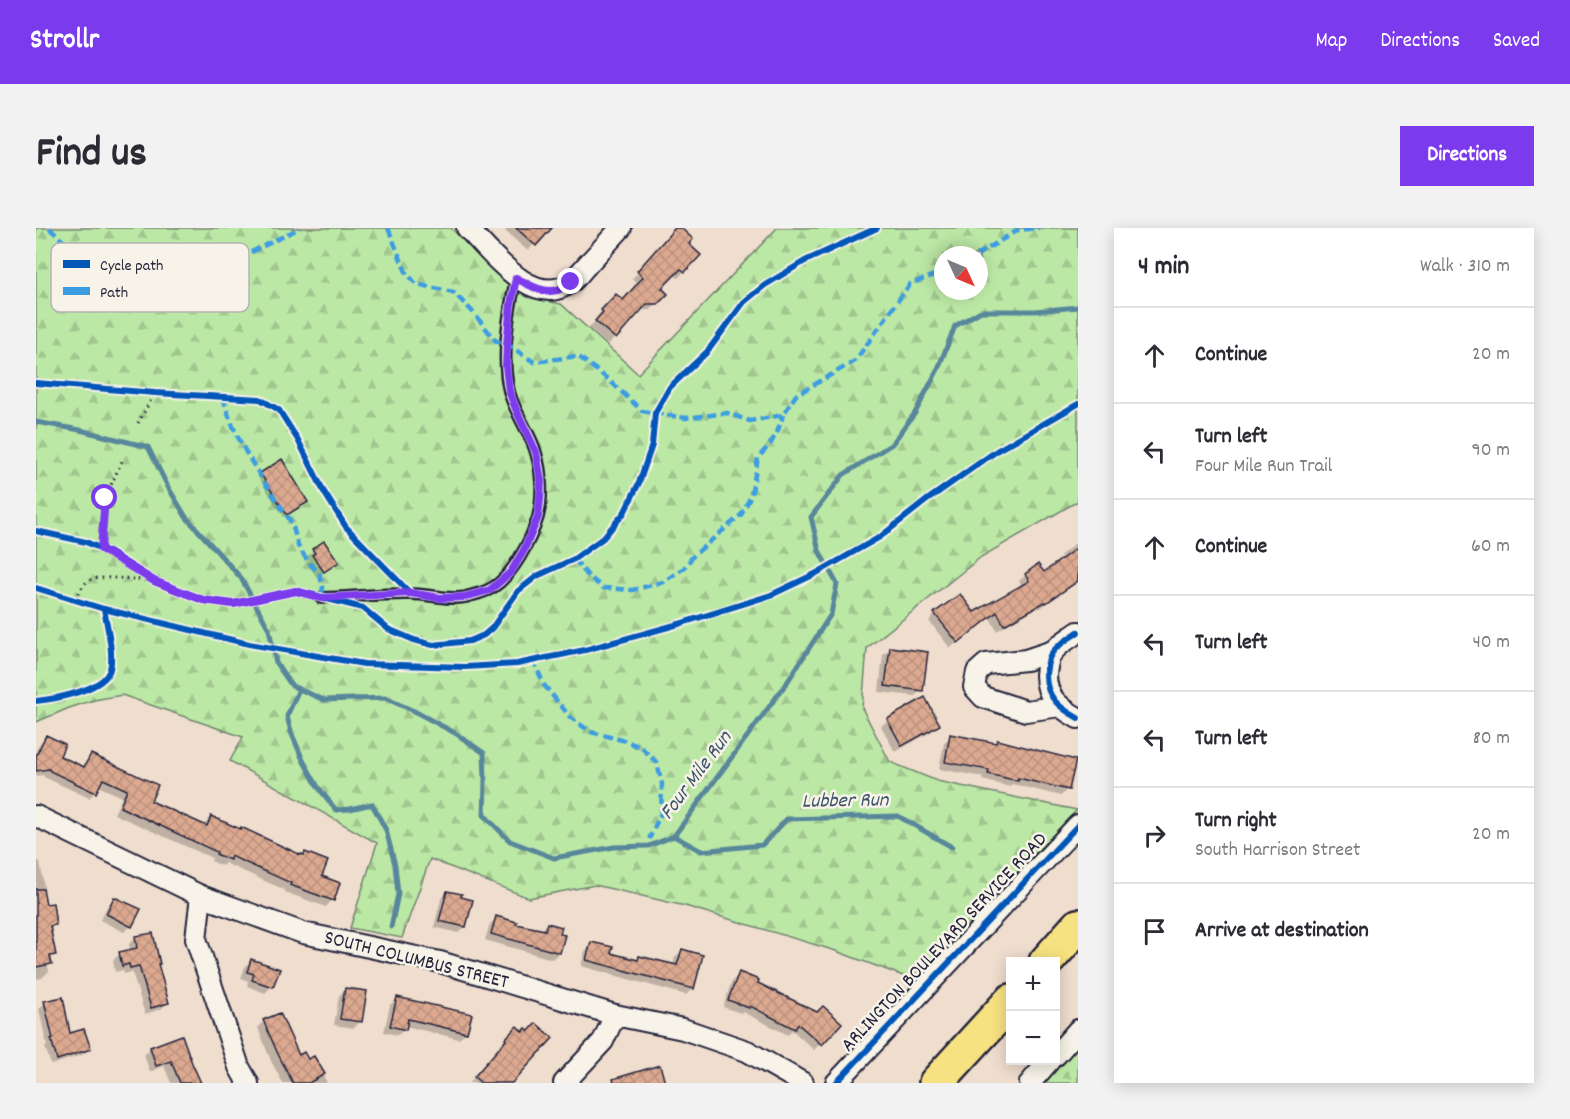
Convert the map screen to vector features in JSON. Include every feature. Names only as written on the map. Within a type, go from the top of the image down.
[{"type":"highway","points":[[1050,957],[1078,926]]},
{"type":"highway","points":[[936,1083],[1006,1006]]},
{"type":"street","points":[[467,228],[516,278],[535,288],[547,290],[558,290],[571,282],[621,228]]},
{"type":"street","points":[[1060,706],[1026,711],[983,698],[975,687],[977,672],[986,664],[1026,660],[1053,651],[1078,632]]},
{"type":"street","points":[[1053,651],[1047,664],[1047,688],[1052,698],[1060,706],[1078,718]]},
{"type":"street","name":"SOUTH COLUMBUS STREET","points":[[36,816],[201,896],[303,933],[440,962],[615,1015],[683,1029],[736,1046],[804,1083]]},
{"type":"street","name":"ARLINGTON BOULEVARD SERVICE ROAD","points":[[836,1083],[1076,832]]},
{"type":"street","points":[[201,896],[196,939],[239,1067],[248,1083]]},
{"type":"street","points":[[564,1083],[603,1041],[615,1015]]},
{"type":"street","points":[[1060,1050],[1078,1030]]},
{"type":"street","points":[[1030,1083],[1046,1065]]},
{"type":"lane","points":[[321,598],[410,593],[440,598],[464,597],[490,590],[511,572],[524,550],[538,517],[541,481],[536,452],[509,391],[506,366],[507,344],[516,278]]},
{"type":"path","points":[[144,392],[166,393]]},
{"type":"path","points":[[138,423],[155,393]]},
{"type":"path","points":[[101,549],[105,498],[122,461]]},
{"type":"path","points":[[94,545],[110,553]]},
{"type":"path","points":[[136,570],[164,585]]},
{"type":"path","points":[[76,599],[83,585],[92,579],[120,578],[154,581]]},
{"type":"path","points":[[223,603],[233,604],[296,591],[321,598]]},
{"type":"path","points":[[66,596],[85,602]]},
{"type":"green space","points":[[36,228],[451,228],[502,279],[527,297],[561,304],[638,374],[777,228],[1078,228],[1078,501],[981,557],[867,648],[862,708],[890,762],[937,781],[1077,810],[917,981],[833,950],[685,906],[595,885],[529,898],[430,859],[402,938],[350,928],[377,843],[230,761],[243,737],[122,695],[94,700],[36,722]]},
{"type":"green space","points":[[1078,1045],[1078,1083],[1045,1083]]},
{"type":"building","points":[[516,228],[552,228],[536,246]]},
{"type":"building","points":[[675,228],[681,228],[693,239],[689,244],[701,255],[685,272],[681,269],[662,288],[668,294],[658,304],[647,304],[616,339],[595,321],[603,312],[601,310],[616,294],[623,300],[643,277],[637,271]]},
{"type":"building","points":[[282,459],[308,502],[287,515],[260,473]]},
{"type":"building","points":[[324,541],[339,562],[324,572],[312,555],[315,553],[312,549]]},
{"type":"building","points":[[1078,547],[1078,581],[1046,603],[1004,625],[997,612],[958,643],[934,613],[960,594],[974,612],[1029,581],[1025,574],[1038,564],[1044,572]]},
{"type":"building","points":[[890,647],[928,652],[923,691],[885,686]]},
{"type":"building","points":[[925,697],[940,725],[902,746],[887,719]]},
{"type":"building","points":[[950,734],[996,743],[997,740],[1076,760],[1069,790],[1018,778],[1018,781],[988,774],[989,770],[945,762]]},
{"type":"building","points":[[46,735],[65,744],[60,756],[84,767],[91,754],[158,785],[151,801],[207,826],[211,816],[240,829],[241,827],[301,855],[305,852],[328,861],[322,876],[340,883],[334,901],[290,885],[291,883],[231,856],[230,860],[216,854],[217,852],[120,807],[127,790],[103,779],[96,793],[49,769],[36,771],[36,756]]},
{"type":"building","points":[[36,889],[43,889],[46,904],[53,903],[56,925],[50,926],[56,955],[50,956],[52,964],[36,967]]},
{"type":"building","points":[[447,891],[462,894],[461,897],[473,900],[466,927],[439,921]]},
{"type":"building","points":[[114,897],[141,909],[132,927],[106,914]]},
{"type":"building","points":[[496,916],[517,922],[516,924],[545,930],[547,923],[562,927],[560,934],[565,935],[560,953],[491,934]]},
{"type":"building","points":[[153,933],[160,964],[158,964],[169,1003],[151,1008],[139,966],[130,968],[129,964],[122,966],[119,952],[137,948],[135,936]]},
{"type":"building","points":[[591,942],[613,947],[611,953],[638,960],[639,956],[677,965],[682,949],[703,955],[694,989],[586,960]]},
{"type":"building","points":[[251,959],[280,969],[273,987],[252,980],[254,974],[247,972]]},
{"type":"building","points":[[739,972],[759,980],[758,983],[817,1012],[823,1006],[842,1023],[822,1045],[798,1024],[795,1029],[750,1006],[749,1008],[728,1000]]},
{"type":"building","points":[[345,988],[367,991],[362,1022],[340,1019]]},
{"type":"building","points":[[63,997],[70,1033],[84,1029],[91,1049],[57,1060],[44,1001]]},
{"type":"building","points":[[397,997],[472,1014],[467,1033],[408,1019],[406,1030],[390,1026]]},
{"type":"building","points":[[280,1013],[299,1055],[304,1052],[308,1059],[314,1056],[325,1074],[309,1083],[293,1083],[263,1020]]},
{"type":"building","points":[[536,1023],[553,1038],[512,1083],[481,1083],[474,1077],[517,1026],[523,1032],[526,1028],[529,1031]]},
{"type":"building","points":[[182,1035],[201,1083],[180,1083],[171,1061],[156,1066],[150,1047]]},
{"type":"building","points":[[660,1065],[665,1083],[614,1083],[613,1079]]},
{"type":"waterway","name":"Four Mile Run","points":[[36,422],[148,447],[186,517],[241,578],[269,629],[276,663],[292,686],[324,700],[385,698],[455,733],[484,753],[484,815],[510,841],[554,858],[614,847],[649,846],[674,836],[788,681],[831,614],[837,584],[819,551],[811,517],[843,475],[892,444],[915,413],[938,369],[955,326],[981,311],[1035,311],[1078,307]]},
{"type":"waterway","points":[[299,689],[287,716],[303,760],[318,787],[336,810],[372,804],[386,830],[395,865],[398,894],[391,927]]},
{"type":"waterway","name":"Lubber Run","points":[[674,836],[701,851],[762,845],[787,819],[898,816],[952,847]]},
{"type":"marked path","points":[[49,228],[65,243]]},
{"type":"marked path","points":[[249,253],[300,228]]},
{"type":"marked path","points":[[388,228],[406,272],[416,284],[453,292],[496,341],[507,344],[534,362],[578,356],[609,380],[642,411],[686,418],[727,413],[750,421],[783,415],[796,395],[855,361],[910,284],[934,275]]},
{"type":"marked path","points":[[988,248],[1018,230],[1039,228]]},
{"type":"marked path","points":[[223,397],[241,444],[292,523],[298,546],[319,573],[323,587],[321,598]]},
{"type":"marked path","points":[[574,559],[588,576],[603,588],[633,590],[663,582],[684,568],[693,556],[741,515],[751,496],[758,458],[771,443],[783,415]]},
{"type":"marked path","points":[[533,659],[544,685],[571,718],[591,732],[626,741],[642,748],[657,763],[662,784],[661,813],[649,839]]},
{"type":"cycle path","points":[[36,531],[86,542],[110,553],[154,581],[203,600],[233,604],[296,591],[363,608],[388,629],[414,640],[433,645],[470,641],[484,635],[492,628],[518,591],[537,576],[574,559],[603,538],[624,513],[639,483],[652,445],[655,413],[670,387],[707,352],[744,302],[765,285],[805,261],[877,228]]},
{"type":"cycle path","points":[[36,383],[260,399],[279,410],[346,527],[410,593]]},
{"type":"cycle path","points":[[36,588],[104,609],[249,644],[364,664],[465,667],[517,664],[585,650],[771,595],[815,574],[880,537],[927,500],[998,450],[1078,404]]},
{"type":"cycle path","points":[[36,701],[78,692],[99,683],[106,676],[110,669],[111,655],[104,609]]},
{"type":"cycle path","points":[[1078,632],[1054,650],[1048,661],[1046,675],[1051,696],[1065,710],[1078,718]]},
{"type":"cycle path","points":[[836,1083],[1078,825]]},
{"type":"route","points":[[105,498],[101,549],[154,581],[203,600],[233,604],[296,591],[321,598],[410,593],[440,598],[464,597],[490,590],[511,572],[524,550],[538,517],[540,500],[541,481],[536,452],[509,391],[506,366],[511,304],[516,278],[535,288],[547,290],[558,290],[571,282]]}]
